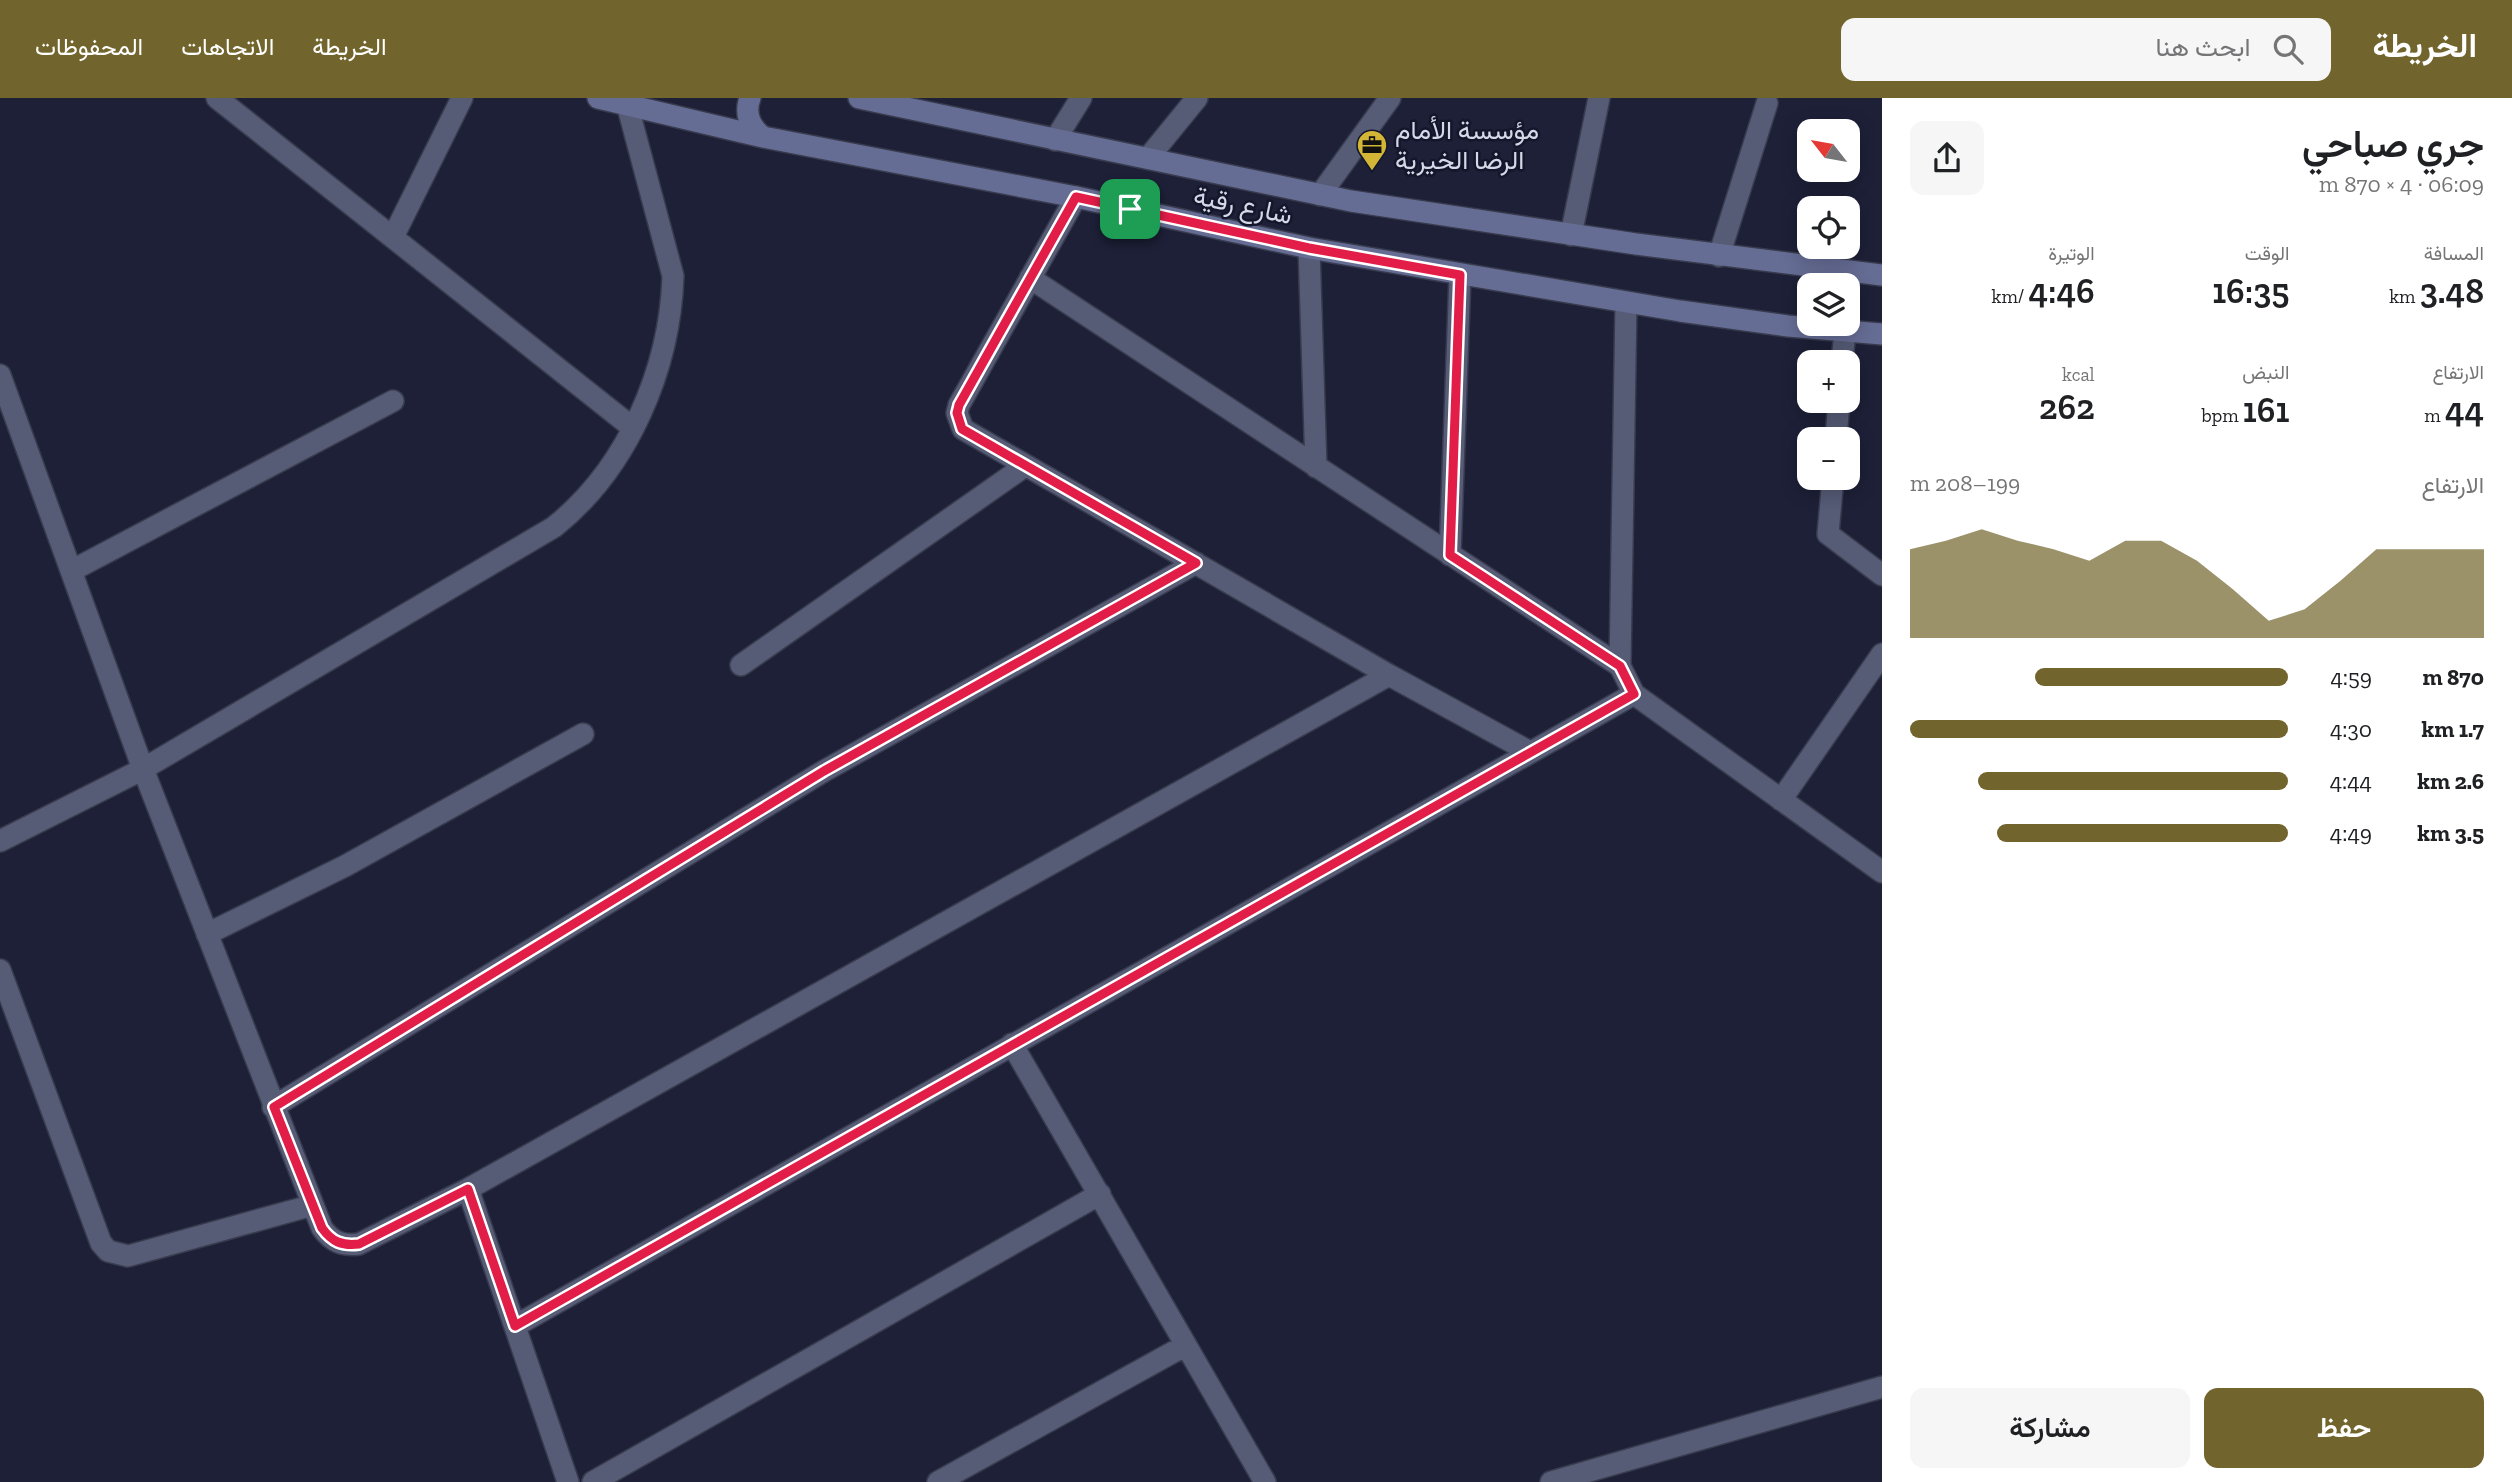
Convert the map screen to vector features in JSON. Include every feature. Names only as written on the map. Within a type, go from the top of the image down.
[{"type":"street","points":[[217,98],[633,428]]},
{"type":"street","points":[[393,237],[461,98]]},
{"type":"street","name":"شارع رقية","points":[[598,98],[634,101],[763,136],[1076,197],[1309,248],[1626,303],[1797,327]]},
{"type":"street","points":[[750,98],[747,113],[750,122],[763,136]]},
{"type":"street","name":"شارع رقية","points":[[859,98],[1321,195],[1719,256],[1882,275]]},
{"type":"street","points":[[1055,140],[1081,98]]},
{"type":"street","points":[[1148,158],[1197,98]]},
{"type":"street","points":[[1321,195],[1390,98]]},
{"type":"street","points":[[1572,235],[1598,98]]},
{"type":"street","points":[[0,841],[143,769],[554,527],[587,498],[633,428],[662,358],[669,331],[673,275],[634,101]]},
{"type":"street","points":[[1719,256],[1767,103]]},
{"type":"street","points":[[1076,197],[957,413],[962,429],[1389,675],[1530,752]]},
{"type":"street","points":[[1309,248],[1316,467]]},
{"type":"street","points":[[1450,555],[1460,275]]},
{"type":"street","points":[[1030,278],[1620,666]]},
{"type":"street","points":[[1626,303],[1620,666],[1634,694],[1882,872]]},
{"type":"street","name":"شارع رقية","points":[[1860,332],[1882,334]]},
{"type":"street","points":[[0,374],[143,769],[322,1228],[329,1238],[349,1245],[367,1240],[468,1189],[1389,675]]},
{"type":"street","points":[[71,571],[393,401]]},
{"type":"street","points":[[741,665],[1025,466]]},
{"type":"street","points":[[1832,490],[1828,534],[1882,575]]},
{"type":"street","points":[[274,1107],[824,771],[1196,563]]},
{"type":"street","points":[[1781,800],[1882,654]]},
{"type":"street","points":[[515,1326],[1634,694]]},
{"type":"street","points":[[207,934],[345,866],[583,734]]},
{"type":"street","points":[[0,970],[101,1243],[108,1251],[128,1256],[313,1205]]},
{"type":"street","points":[[1012,1044],[1265,1482]]},
{"type":"street","points":[[468,1189],[568,1482]]},
{"type":"street","points":[[593,1482],[1100,1194]]},
{"type":"street","points":[[938,1482],[1186,1345]]},
{"type":"street","points":[[1551,1482],[1882,1387]]},
{"type":"place","name":"مؤسسة الأمام الرضا الخيرية","points":[[1372,172]]},
{"type":"route","points":[[1076,197],[1130,209],[1309,248],[1460,275],[1450,555],[1620,666],[1634,694],[515,1326],[468,1189],[359,1244],[340,1244],[329,1238],[322,1228],[274,1107],[824,771],[1196,563],[962,429],[958,421],[959,405],[1076,197]]}]
